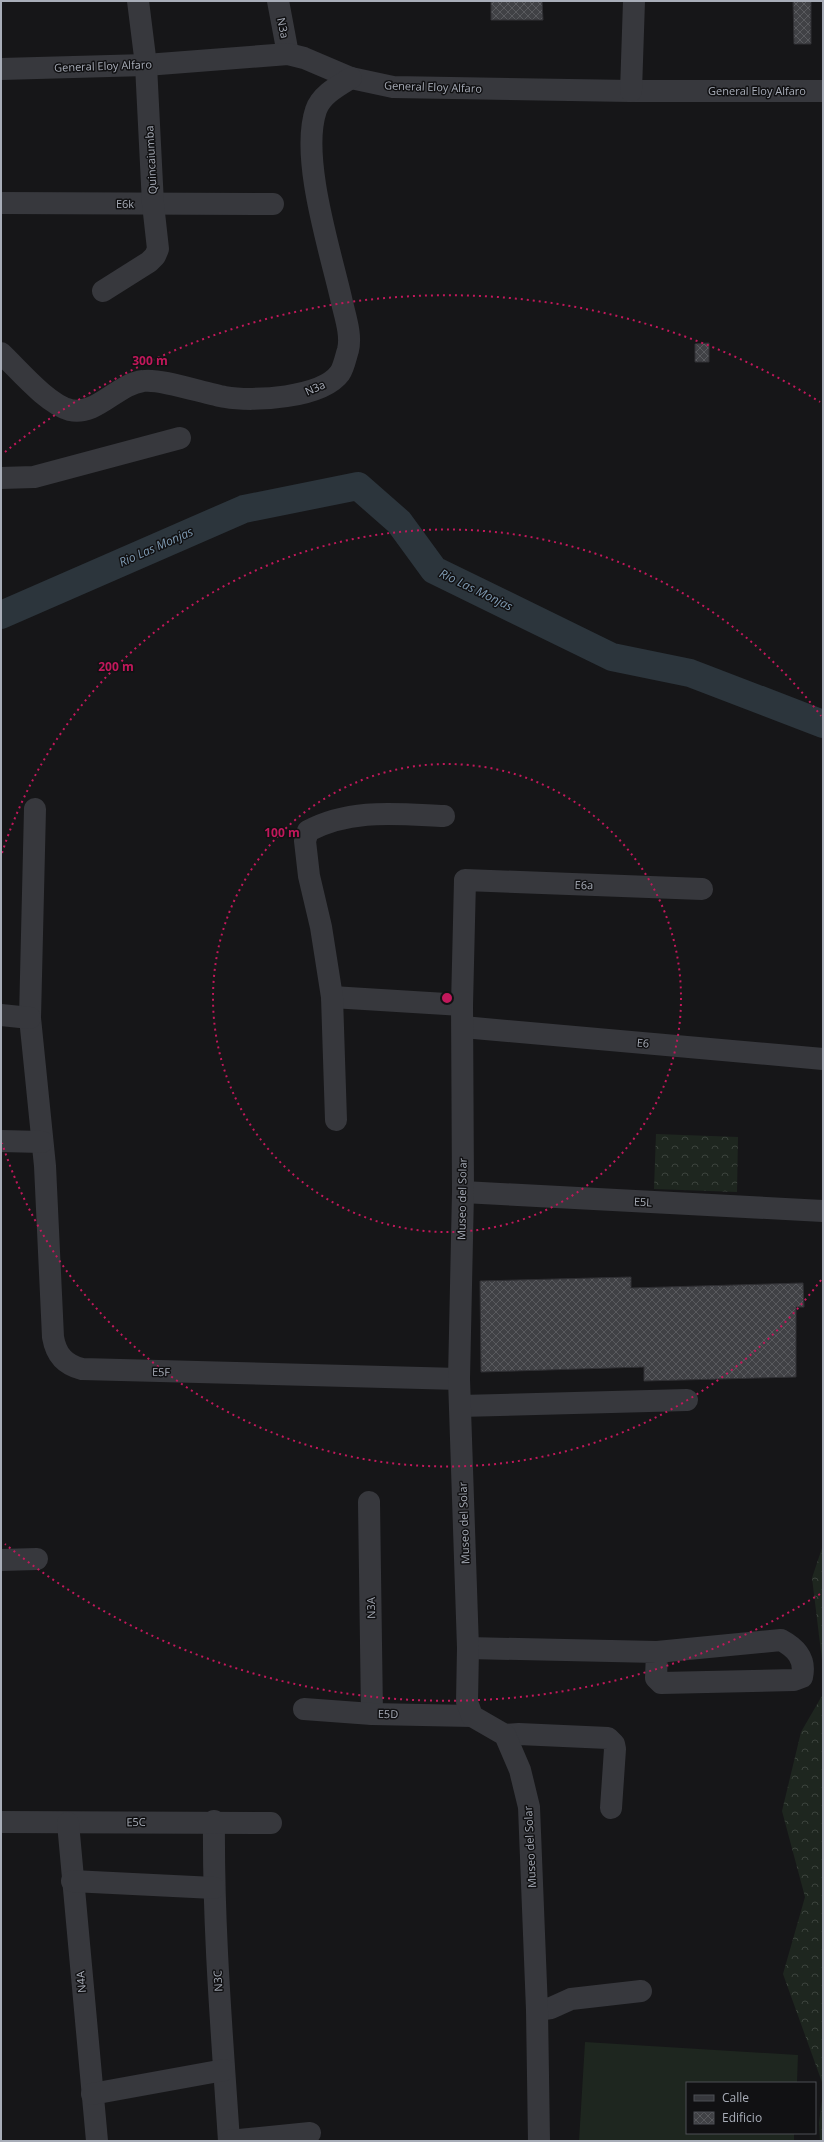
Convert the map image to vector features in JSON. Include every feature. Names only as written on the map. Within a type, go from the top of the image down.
[{"type":"street","name":"Quincaiumba","points":[[103,292],[149,262],[155,256],[158,249],[153,204],[146,65],[138,1]]},
{"type":"street","name":"N3a","points":[[278,1],[288,54]]},
{"type":"street","points":[[631,91],[634,1]]},
{"type":"street","name":"General Eloy Alfaro","points":[[1,68],[146,65],[288,54],[304,58],[351,78],[393,87],[631,91],[823,91]]},
{"type":"street","name":"N3a","points":[[1,353],[54,404],[71,410],[97,405],[124,387],[143,380],[227,398],[267,398],[302,394],[324,386],[340,372],[349,348],[347,327],[326,240],[311,140],[316,109],[329,92],[351,78]]},
{"type":"street","name":"E6k","points":[[1,203],[273,204]]},
{"type":"street","points":[[1,478],[34,477],[180,438]]},
{"type":"street","name":"E5F","points":[[35,809],[30,1018],[45,1166],[54,1346],[65,1362],[73,1367],[115,1371],[459,1379]]},
{"type":"street","points":[[336,1120],[332,997],[321,927],[309,876],[305,841],[308,831],[342,818],[372,813],[444,816]]},
{"type":"street","name":"E6a","points":[[465,880],[702,889]]},
{"type":"street","name":"Museo del Solar","points":[[465,880],[462,1005],[463,1192],[459,1379],[468,1648],[467,1702],[472,1716]]},
{"type":"street","points":[[332,997],[462,1005]]},
{"type":"street","points":[[1,1015],[30,1018]]},
{"type":"street","name":"E6","points":[[463,1027],[823,1059]]},
{"type":"street","points":[[1,1141],[42,1142]]},
{"type":"street","name":"E5L","points":[[463,1192],[823,1211]]},
{"type":"street","points":[[460,1406],[687,1400]]},
{"type":"street","name":"N3A","points":[[369,1502],[372,1714]]},
{"type":"street","points":[[1,1560],[36,1559]]},
{"type":"street","points":[[468,1648],[657,1652],[781,1640],[794,1648],[800,1657],[804,1669],[802,1677],[794,1680],[661,1683],[656,1678],[657,1652]]},
{"type":"street","name":"E5D","points":[[304,1709],[372,1714],[472,1716]]},
{"type":"street","points":[[472,1716],[505,1735],[519,1734],[608,1738],[614,1744],[615,1749],[611,1808]]},
{"type":"street","name":"Museo del Solar","points":[[505,1735],[520,1770],[529,1807],[537,2010],[539,2141]]},
{"type":"street","name":"N3C","points":[[214,1821],[214,1888],[229,2141]]},
{"type":"street","name":"E5C","points":[[1,1822],[271,1822]]},
{"type":"street","name":"N4A","points":[[68,1823],[97,2141]]},
{"type":"street","points":[[72,1880],[214,1888]]},
{"type":"street","points":[[537,2010],[551,2008],[571,1999],[641,1991]]},
{"type":"street","points":[[92,2094],[224,2070]]},
{"type":"street","points":[[229,2141],[310,2133]]},
{"type":"green space","points":[[656,1134],[738,1137],[737,1192],[654,1189]]},
{"type":"green space","points":[[823,1545],[823,1668],[812,1578]]},
{"type":"green space","points":[[823,1694],[823,2085],[783,1974],[805,1897],[782,1811],[801,1732]]},
{"type":"green space","points":[[585,2042],[798,2055],[797,2082],[686,2082],[686,2134],[794,2134],[794,2141],[579,2141]]},
{"type":"green space","points":[[823,2091],[823,2141],[820,2141],[819,2123]]},
{"type":"building","points":[[491,1],[542,1],[543,20],[491,20]]},
{"type":"building","points":[[793,1],[811,1],[811,44],[794,44]]},
{"type":"building","points":[[709,343],[709,362],[695,362],[695,344]]},
{"type":"building","points":[[631,1277],[631,1288],[803,1283],[804,1307],[796,1307],[796,1377],[644,1381],[644,1367],[481,1372],[480,1281]]},
{"type":"waterway","name":"Rio Las Monjas","points":[[1,615],[244,509],[358,486],[399,522],[434,570],[612,657],[690,673],[823,724]]}]
